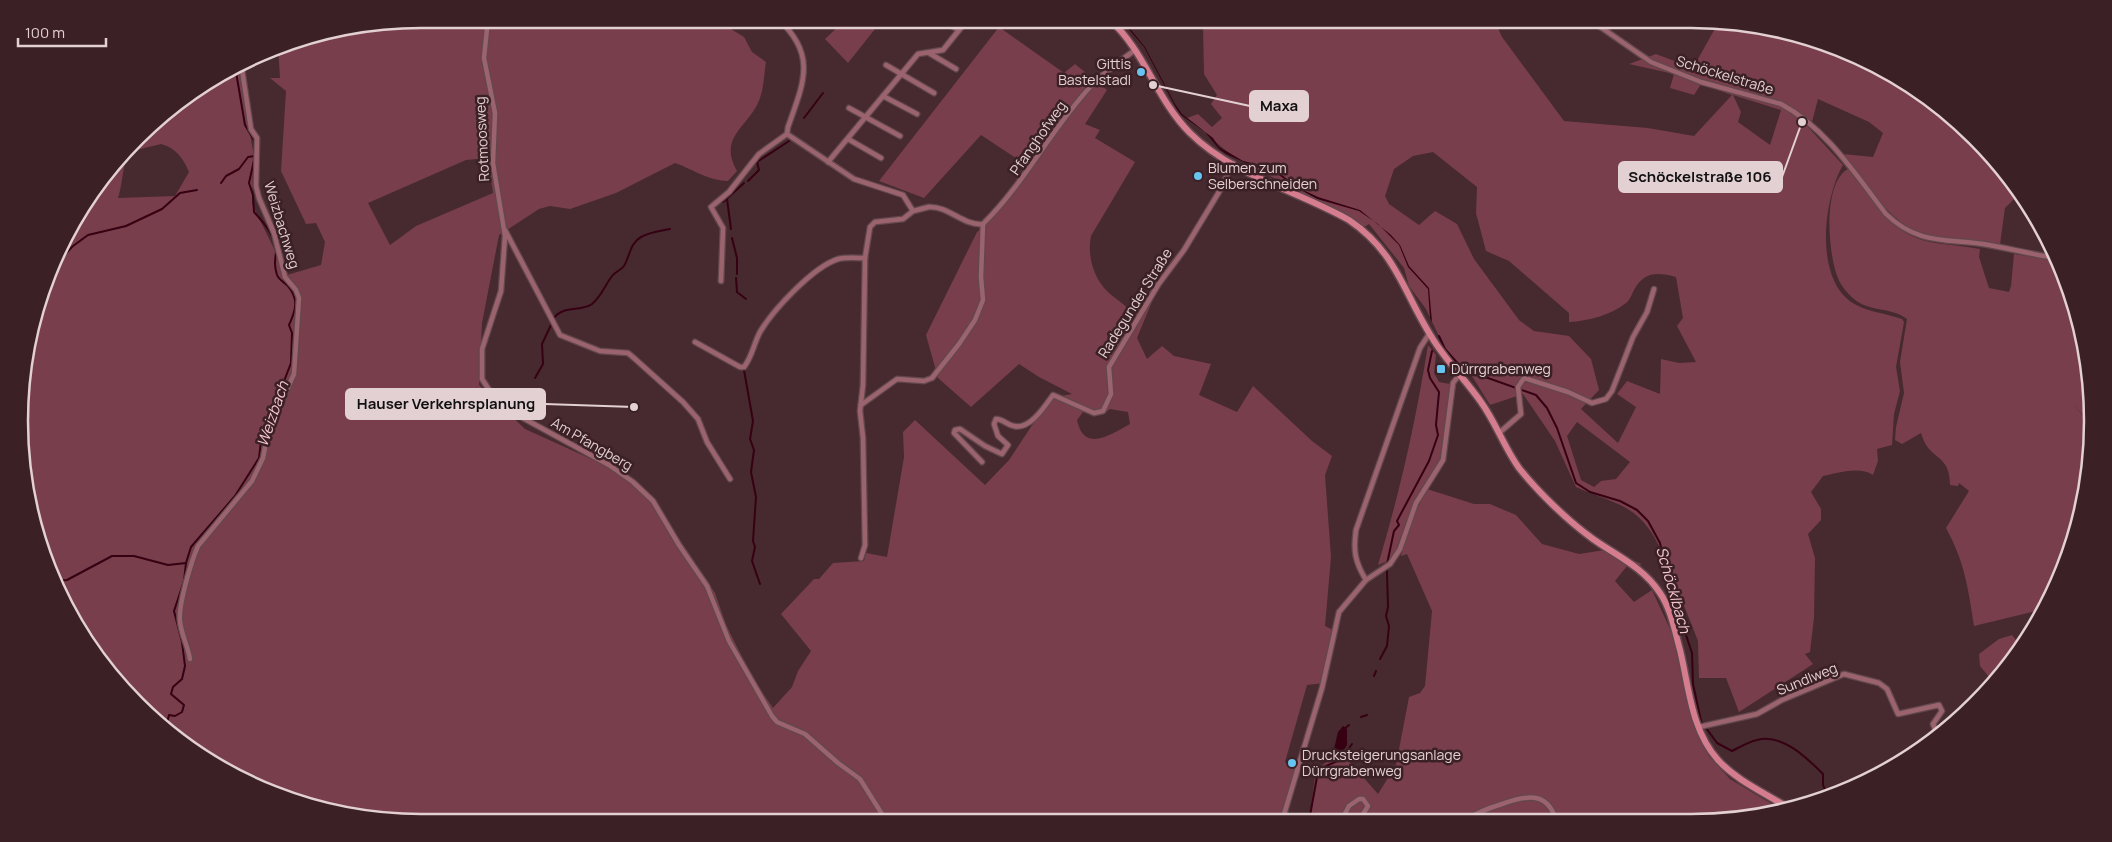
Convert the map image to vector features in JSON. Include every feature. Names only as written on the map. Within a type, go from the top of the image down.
[{"type":"main road","points":[[1117,28],[1136,49],[1169,106],[1200,142],[1233,163],[1338,214],[1366,232],[1391,261],[1429,334],[1458,375],[1482,403],[1520,469],[1580,529],[1638,568],[1661,595],[1673,626],[1699,727],[1712,752],[1729,770],[1782,804]]},
{"type":"street","name":"Rotmoosweg","points":[[487,28],[484,58],[494,113],[493,163],[504,229]]},
{"type":"street","points":[[785,28],[799,46],[806,66],[803,85],[788,127],[788,134]]},
{"type":"street","points":[[828,162],[918,54],[944,50],[959,30],[955,28]]},
{"type":"street","name":"Schöckelstraße","points":[[1602,28],[1651,62],[1684,76],[1781,104],[1796,112],[1820,133],[1847,163],[1886,214],[1912,234],[1927,239],[1989,245],[2048,256]]},
{"type":"street","name":"Pfanghofweg","points":[[983,224],[1017,187],[1064,120],[1092,86],[1136,49]]},
{"type":"street","points":[[929,53],[956,69]]},
{"type":"street","points":[[886,65],[934,93]]},
{"type":"street","name":"Weizbachweg","points":[[190,659],[180,624],[179,608],[194,556],[198,546],[256,474],[263,458],[268,432],[294,374],[296,357],[299,298],[296,290],[285,277],[274,233],[256,186],[257,138],[251,129],[242,71]]},
{"type":"street","points":[[883,96],[917,114]]},
{"type":"street","points":[[849,108],[900,136]]},
{"type":"street","points":[[788,134],[854,179],[903,194],[913,211]]},
{"type":"street","points":[[721,281],[723,228],[711,207],[729,192],[759,154],[788,134]]},
{"type":"street","points":[[848,139],[881,158]]},
{"type":"street","name":"Radegunder Straße","points":[[982,462],[954,433],[955,430],[960,429],[985,446],[1002,454],[1008,445],[995,430],[994,424],[996,419],[1015,427],[1022,426],[1041,411],[1053,395],[1094,413],[1103,411],[1111,394],[1109,367],[1158,285],[1184,250],[1219,192],[1233,163]]},
{"type":"street","points":[[861,405],[897,379],[924,381],[932,378],[959,344],[975,320],[983,300],[981,277],[983,224],[968,223],[941,210],[930,207],[913,211],[903,219],[874,222],[870,227],[865,258],[861,405],[865,545],[861,558]]},
{"type":"street","points":[[504,229],[523,260],[560,335],[600,351],[628,353],[634,358],[682,402],[698,420],[707,442],[730,479]]},
{"type":"street","name":"Am Pfangberg","points":[[504,229],[501,291],[482,350],[482,380],[494,396],[512,412],[608,465],[634,482],[653,501],[679,545],[707,586],[729,642],[772,716],[777,722],[805,734],[838,763],[860,778],[882,814]]},
{"type":"street","points":[[695,342],[740,367],[744,367],[760,332],[802,284],[825,266],[838,259],[865,258]]},
{"type":"street","points":[[1499,433],[1521,414],[1518,389],[1520,381],[1530,379],[1568,392],[1592,404],[1606,399],[1612,391],[1633,337],[1647,312],[1654,289]]},
{"type":"street","points":[[1366,580],[1357,565],[1353,552],[1356,530],[1420,348],[1429,334]]},
{"type":"street","points":[[1284,814],[1322,688],[1339,612],[1366,580],[1395,560],[1416,503],[1441,466],[1446,445],[1453,383],[1458,375]]},
{"type":"street","name":"Sundlweg","points":[[1699,727],[1757,714],[1791,696],[1844,674],[1879,683],[1887,689],[1898,714],[1940,705],[1942,711],[1933,724],[1935,729]]},
{"type":"street","points":[[1477,814],[1525,796],[1537,798],[1547,804],[1553,814]]},
{"type":"street","points":[[1345,814],[1349,806],[1359,799],[1363,799],[1368,806],[1363,814]]},
{"type":"shaded area","points":[[395,28],[730,28],[744,37],[752,52],[766,62],[760,98],[733,140],[731,149],[732,159],[737,171],[728,181],[707,177],[675,163],[616,193],[570,209],[550,206],[539,209],[499,235],[482,323],[479,385],[525,429],[631,477],[670,525],[715,593],[726,625],[753,679],[773,708],[792,687],[798,671],[811,651],[781,614],[814,579],[819,579],[833,563],[864,561],[866,553],[887,557],[904,457],[903,432],[915,420],[985,485],[1009,460],[1050,398],[1072,394],[1019,364],[971,407],[938,378],[926,335],[977,232],[986,225],[1031,168],[981,135],[924,198],[879,181],[998,28],[1064,73],[1075,64],[1107,90],[1085,124],[1100,130],[1095,138],[1135,162],[1091,236],[1090,250],[1092,265],[1098,279],[1110,294],[1128,308],[1133,315],[1149,293],[1156,292],[1137,338],[1147,359],[1162,346],[1174,356],[1211,364],[1199,395],[1237,412],[1253,386],[1312,441],[1332,456],[1325,475],[1331,557],[1325,626],[1333,630],[1324,683],[1307,685],[1285,762],[1297,772],[1285,814],[395,814],[344,807],[295,794],[270,785],[224,762],[181,733],[143,699],[109,661],[80,618],[57,572],[41,523],[31,472],[28,447],[28,395],[31,370],[41,319],[57,270],[80,224],[94,202],[126,161],[118,198],[175,196],[189,172],[181,158],[175,151],[161,144],[136,150],[181,109],[239,72],[253,151],[252,204],[287,275],[321,265],[325,242],[316,223],[306,224],[281,171],[286,91],[270,78],[280,78],[278,54],[344,35]],"holes":[[[488,158],[493,193],[416,226],[390,245],[368,203],[466,160]],[[1110,409],[1128,412],[1130,424],[1114,433],[1099,438],[1092,439],[1085,436],[1080,430],[1077,420],[1083,412],[1105,413]]]},
{"type":"shaded area","points":[[837,28],[876,28],[848,63],[825,39]]},
{"type":"shaded area","points":[[1128,28],[1145,47],[1182,114],[1213,138],[1219,147],[1243,161],[1274,169],[1299,188],[1318,197],[1360,210],[1374,221],[1359,211],[1317,199],[1299,189],[1273,171],[1253,166],[1226,154],[1219,149],[1205,132],[1181,115],[1176,108],[1144,47]]},
{"type":"shaded area","points":[[1203,28],[1498,28],[1502,37],[1564,121],[1648,128],[1694,136],[1732,95],[1701,84],[1694,95],[1670,88],[1674,74],[1629,64],[1656,54],[1693,68],[1715,28],[1717,28],[1768,35],[1817,48],[1842,57],[1888,80],[1910,94],[1931,109],[1969,143],[2003,181],[2015,198],[2005,208],[2000,244],[1935,237],[1920,233],[1906,226],[1894,216],[1872,192],[1843,154],[1873,157],[1883,133],[1869,122],[1818,99],[1812,122],[1807,126],[1843,165],[1836,179],[1827,216],[1827,256],[1831,274],[1839,290],[1851,302],[1869,310],[1902,319],[1904,322],[1896,367],[1900,391],[1894,414],[1892,445],[1877,449],[1878,461],[1873,475],[1867,472],[1855,471],[1823,476],[1811,492],[1821,509],[1821,520],[1808,534],[1815,558],[1814,618],[1810,652],[1805,654],[1813,664],[1739,712],[1726,678],[1699,678],[1698,641],[1677,588],[1665,548],[1660,548],[1644,522],[1625,508],[1576,487],[1555,441],[1523,394],[1490,405],[1472,376],[1445,349],[1426,309],[1409,286],[1404,268],[1369,224],[1364,227],[1248,164],[1279,174],[1273,169],[1241,160],[1226,151],[1187,118],[1198,114],[1212,127],[1222,118],[1211,104],[1217,95],[1204,74]],"holes":[[[1733,95],[1781,110],[1770,145],[1738,122],[1741,112]],[[1433,152],[1477,187],[1476,213],[1486,251],[1509,261],[1569,313],[1569,322],[1599,317],[1620,307],[1630,299],[1638,284],[1647,276],[1663,274],[1676,277],[1683,318],[1677,326],[1696,362],[1679,363],[1661,359],[1660,394],[1627,381],[1617,394],[1636,407],[1618,443],[1581,409],[1599,390],[1591,359],[1569,336],[1534,331],[1519,320],[1474,259],[1457,224],[1435,211],[1419,225],[1389,204],[1385,196],[1394,169],[1413,156]],[[1577,422],[1630,462],[1616,479],[1601,481],[1594,487],[1581,480],[1567,436]]]},
{"type":"shaded area","points":[[1848,169],[1853,173],[1893,223],[1915,238],[1980,249],[1979,257],[1989,288],[2009,292],[2014,254],[2050,260],[2055,270],[2064,295],[2077,344],[2084,395],[2084,416],[2072,403],[2084,417],[2084,447],[2077,498],[2064,547],[2055,572],[2036,611],[1974,626],[1962,564],[1946,528],[1969,491],[1959,483],[1958,486],[1950,485],[1947,467],[1929,449],[1921,433],[1902,444],[1895,440],[1904,393],[1900,362],[1907,319],[1901,315],[1860,303],[1847,292],[1838,278],[1832,253],[1830,220],[1834,189],[1840,177]]},
{"type":"shaded area","points":[[1381,227],[1400,245],[1409,266],[1429,288],[1432,322],[1430,318],[1428,289],[1408,267],[1399,245]]},
{"type":"shaded area","points":[[1428,345],[1436,355],[1434,373],[1439,382],[1450,384],[1440,460],[1424,485],[1406,522],[1393,559],[1378,565],[1407,456]]},
{"type":"shaded area","points":[[1427,489],[1474,504],[1490,504],[1516,515],[1542,544],[1579,554],[1605,550],[1642,564],[1633,567],[1627,566],[1615,581],[1634,602],[1652,590],[1671,631],[1695,729],[1709,756],[1730,779],[1774,806],[1717,814],[1310,814],[1316,770],[1331,759],[1348,760],[1378,794],[1396,765],[1409,697],[1420,693],[1425,686],[1432,611],[1407,554],[1401,556],[1412,519]]},
{"type":"shaded area","points":[[2012,635],[2017,641],[1989,677],[1980,666],[1979,654],[1999,639]]},
{"type":"shaded area","points":[[1343,726],[1347,729],[1347,745],[1339,757],[1334,749],[1338,732]]},
{"type":"waterway","name":"Weizbach","points":[[167,722],[169,715],[175,716],[182,712],[184,705],[171,694],[173,687],[182,679],[185,666],[182,642],[174,611],[184,581],[186,563],[191,547],[235,496],[259,458],[261,441],[291,363],[292,333],[289,325],[295,309],[295,300],[288,286],[277,275],[274,240],[254,212],[253,195],[249,183],[255,156],[254,140],[245,125],[236,74]]},
{"type":"waterway","points":[[804,118],[823,93]]},
{"type":"waterway","points":[[748,181],[759,170],[757,162],[789,141]]},
{"type":"waterway","points":[[221,183],[226,176],[239,169],[248,157],[255,156]]},
{"type":"waterway","points":[[723,202],[744,183]]},
{"type":"waterway","points":[[64,255],[88,235],[126,226],[162,209],[180,193],[197,190]]},
{"type":"waterway","points":[[727,199],[731,229]]},
{"type":"waterway","points":[[554,318],[562,311],[583,308],[592,304],[601,294],[612,276],[624,266],[632,246],[637,240],[648,234],[670,229]]},
{"type":"waterway","points":[[732,238],[737,258],[737,274]]},
{"type":"waterway","points":[[736,278],[737,292],[746,299]]},
{"type":"waterway","points":[[535,378],[543,364],[542,344],[551,325]]},
{"type":"waterway","name":"Schöcklbach","points":[[1439,336],[1445,349],[1459,365],[1471,372],[1536,395],[1547,408],[1557,428],[1576,483],[1590,492],[1620,501],[1637,510],[1648,521],[1660,543],[1668,581],[1692,653],[1693,684],[1701,721],[1717,743],[1732,751],[1757,740],[1776,740],[1785,743],[1802,754],[1823,774],[1823,785],[1825,791]]},
{"type":"waterway","points":[[1387,564],[1394,531],[1399,525],[1397,521],[1429,461],[1438,435],[1436,425],[1439,392],[1430,378],[1428,370],[1432,351]]},
{"type":"waterway","points":[[744,370],[753,421],[750,439],[754,450],[751,472],[756,497],[753,541],[755,547],[752,561],[760,584]]},
{"type":"waterway","points":[[61,580],[67,580],[112,556],[134,556],[168,565],[186,563]]},
{"type":"waterway","points":[[1380,659],[1387,646],[1389,626],[1386,616],[1388,607],[1387,571]]},
{"type":"waterway","points":[[1374,676],[1376,671]]},
{"type":"waterway","points":[[1361,717],[1367,715]]},
{"type":"waterway","points":[[1344,729],[1349,725]]},
{"type":"waterway","points":[[1310,814],[1317,777],[1326,766],[1340,760],[1352,744]]},
{"type":"waterway","points":[[1335,762],[1337,753]]},
{"type":"place","name":"Gittis Bastelstadl","points":[[1141,72]]},
{"type":"place","name":"Maxa","points":[[1153,85]]},
{"type":"place","name":"Schöckelstraße 106","points":[[1802,122]]},
{"type":"place","name":"Blumen zum Selberschneiden","points":[[1198,176]]},
{"type":"place","name":"Dürrgrabenweg","points":[[1441,369]]},
{"type":"place","name":"Hauser Verkehrsplanung","points":[[634,407]]},
{"type":"place","name":"Drucksteigerungsanlage Dürrgrabenweg","points":[[1292,763]]}]
